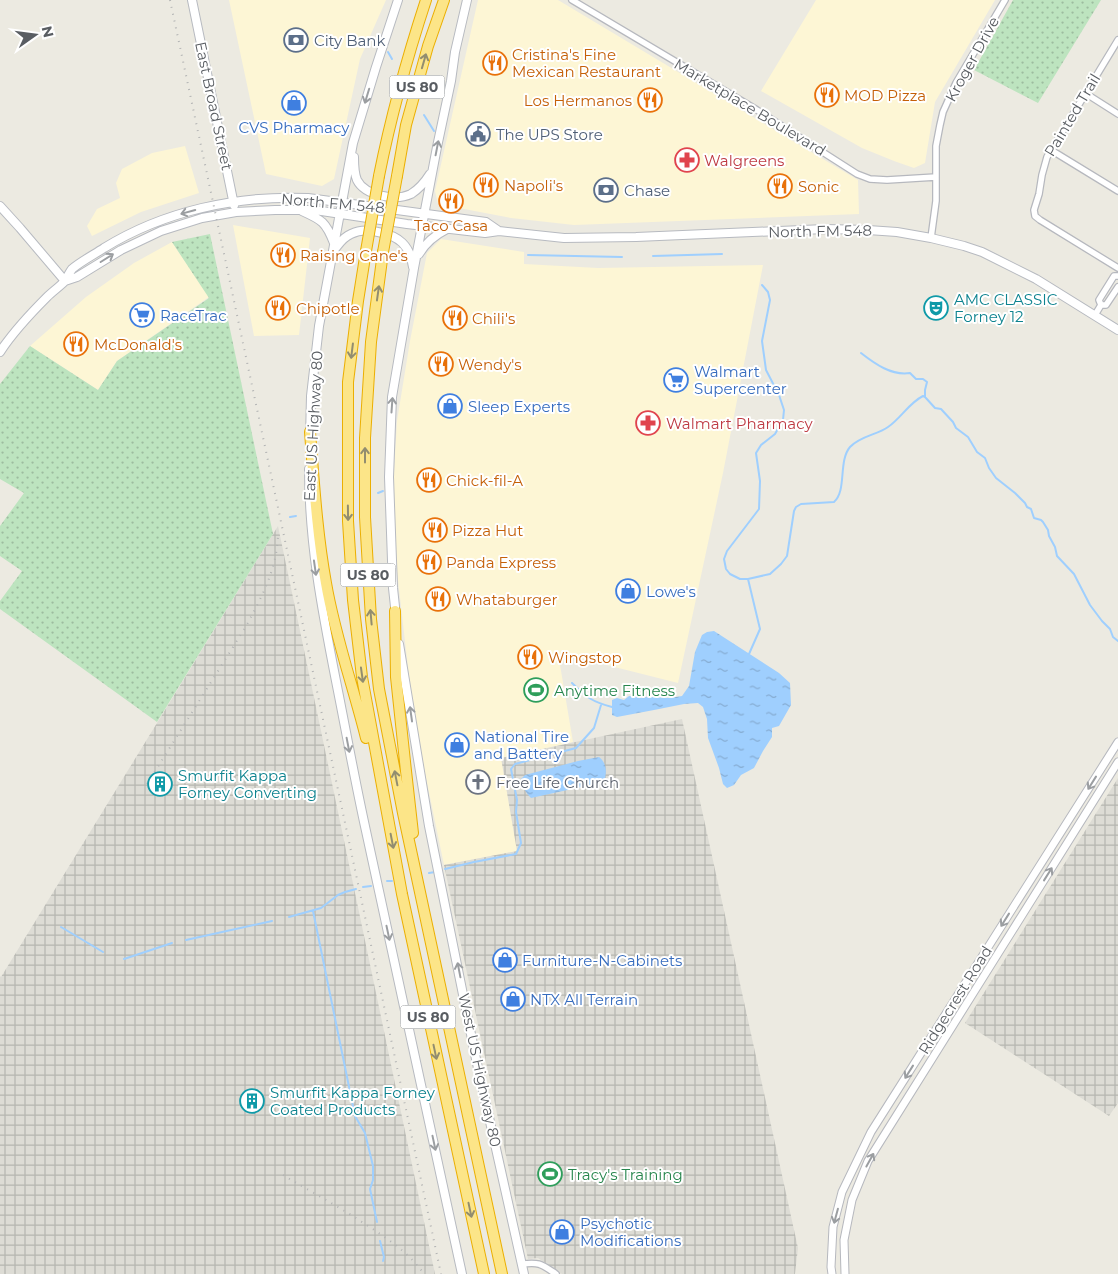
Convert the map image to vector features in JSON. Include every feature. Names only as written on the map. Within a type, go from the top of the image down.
[{"type":"highway","name":"US 80","points":[[426,0],[387,137],[358,301],[348,382],[348,520],[352,600],[376,759],[404,903],[484,1274]]},
{"type":"highway","name":"US 80","points":[[444,0],[428,46],[406,125],[383,252],[371,342],[366,438],[365,517],[370,610],[379,689],[403,813],[502,1274]]},
{"type":"highway","points":[[310,432],[318,530],[326,585],[338,638],[368,743],[376,759]]},
{"type":"highway","points":[[395,611],[396,677],[421,894]]},
{"type":"main road","name":"East Broad Street","points":[[192,0],[236,212]]},
{"type":"main road","name":"East US Highway 80","points":[[398,0],[353,143],[319,326],[311,396],[308,467],[309,511],[325,629],[357,789],[462,1274]]},
{"type":"main road","points":[[395,611],[392,588],[390,512],[392,397],[432,171],[467,0]]},
{"type":"main road","points":[[353,143],[356,176],[363,188],[374,194],[396,198],[405,196],[418,189],[432,171]]},
{"type":"main road","name":"North FM 548","points":[[65,281],[72,270],[97,252],[130,234],[175,216],[234,202],[270,198],[342,202],[486,222],[499,231]]},
{"type":"main road","points":[[0,206],[65,281],[28,317],[0,352]]},
{"type":"main road","points":[[298,209],[324,222],[330,231],[334,243]]},
{"type":"main road","name":"North FM 548","points":[[65,281],[77,277],[121,250],[156,233],[190,221],[236,212],[315,210],[448,229],[485,233],[499,231],[551,238],[579,239],[848,229],[882,230],[931,238],[982,252],[1036,279],[1118,330]]},
{"type":"main road","points":[[416,260],[424,245],[435,235],[448,229]]},
{"type":"main road","points":[[333,252],[344,238],[352,233],[367,230],[383,233],[396,238],[404,245],[411,257],[413,274]]},
{"type":"main road","name":"West US Highway 80","points":[[395,611],[419,771],[437,866],[476,1059],[524,1274]]},
{"type":"street","name":"Marketplace Boulevard","points":[[572,0],[757,110],[857,174],[870,179],[887,180],[936,177]]},
{"type":"street","name":"Kroger Drive","points":[[931,238],[936,201],[938,136],[947,101],[1005,0]]},
{"type":"street","name":"Painted Trail","points":[[1118,40],[1047,157],[1043,168],[1040,194],[1034,210],[1035,216],[1040,220],[1118,268]]},
{"type":"street","points":[[1085,93],[1118,114]]},
{"type":"street","points":[[1051,150],[1118,191]]},
{"type":"street","points":[[1101,306],[1099,300],[1114,276],[1118,276]]},
{"type":"street","points":[[1095,315],[1101,306],[1106,305],[1118,287]]},
{"type":"street","name":"Ridgecrest Road","points":[[832,1274],[833,1227],[842,1192],[871,1132],[1118,742]]},
{"type":"street","name":"Ridgecrest Road","points":[[845,1274],[844,1240],[852,1200],[868,1161],[1118,762]]},
{"type":"street","points":[[522,1264],[540,1263],[556,1274]]},
{"type":"shaded area","points":[[229,0],[386,0],[360,59],[334,179],[322,186],[266,174]]},
{"type":"shaded area","points":[[478,0],[558,0],[858,180],[859,214],[574,225],[511,218],[438,204],[435,191]]},
{"type":"shaded area","points":[[816,0],[995,0],[935,102],[925,163],[914,168],[862,148],[761,91]]},
{"type":"shaded area","points":[[185,146],[199,193],[141,212],[92,236],[87,226],[97,209],[120,198],[116,183],[122,169],[152,153]]},
{"type":"shaded area","points":[[233,225],[310,238],[299,335],[254,336]]},
{"type":"shaded area","points":[[441,239],[524,252],[524,264],[598,268],[763,265],[723,473],[678,683],[567,655],[559,659],[573,742],[502,758],[518,851],[444,865],[414,720],[395,554],[393,490],[397,421],[410,341],[427,253]]},
{"type":"shaded area","points":[[172,242],[209,297],[117,361],[98,390],[30,346],[86,297],[134,263]]},
{"type":"shaded area","points":[[278,526],[435,1274],[0,1274],[0,976]]},
{"type":"shaded area","points":[[682,719],[798,1248],[795,1274],[562,1274],[538,1258],[528,1259],[444,865],[517,851],[501,758]]},
{"type":"shaded area","points":[[1118,778],[1118,1103],[1109,1116],[965,1023]]},
{"type":"green space","points":[[1013,0],[1101,0],[1038,103],[974,70]]},
{"type":"green space","points":[[210,234],[273,534],[157,722],[0,609],[0,601],[22,571],[0,556],[0,526],[24,493],[0,479],[0,384],[30,346],[98,390],[117,361],[209,298],[172,242]]},
{"type":"water","points":[[714,631],[779,673],[790,683],[791,705],[779,726],[772,728],[772,737],[754,768],[741,775],[734,785],[727,788],[723,784],[708,738],[707,719],[703,707],[698,703],[617,717],[612,715],[612,700],[617,698],[624,700],[629,696],[670,698],[682,696],[689,686],[695,652],[702,635]]},
{"type":"water","points":[[599,757],[604,762],[606,768],[604,782],[531,798],[522,784],[521,779],[525,775]]},
{"type":"waterway","points":[[388,52],[392,59]]},
{"type":"waterway","points":[[424,115],[434,131]]},
{"type":"waterway","points":[[653,256],[722,254]]},
{"type":"waterway","points":[[528,255],[622,257]]},
{"type":"waterway","points":[[762,285],[768,292],[770,300],[762,341],[766,370],[779,395],[784,410],[783,420],[775,434],[761,445],[756,453],[760,481],[759,509],[727,551],[724,559],[726,569],[730,574],[740,579],[748,579],[770,574],[781,564],[787,556],[796,507],[801,504],[834,502],[840,491],[844,460],[850,447],[859,440],[888,427],[923,396],[935,408],[941,409],[956,428],[968,437],[977,452],[985,458],[996,478],[1031,509],[1034,518],[1043,522],[1048,530],[1057,556],[1074,574],[1090,605],[1118,641]]},
{"type":"waterway","points":[[861,353],[890,371],[910,373],[916,379],[923,379],[927,382],[925,397]]},
{"type":"waterway","points":[[378,493],[383,491]]},
{"type":"waterway","points":[[290,517],[296,516]]},
{"type":"waterway","points":[[748,579],[760,629],[749,654]]},
{"type":"waterway","points":[[572,683],[590,699],[612,707]]},
{"type":"waterway","points":[[445,869],[516,854],[521,843],[516,812],[517,800],[511,769],[515,764],[576,748],[594,728],[601,705]]},
{"type":"waterway","points":[[429,873],[435,872]]},
{"type":"waterway","points":[[387,881],[392,881]]},
{"type":"waterway","points":[[363,887],[371,886]]},
{"type":"waterway","points":[[289,917],[321,908],[338,895],[356,889]]},
{"type":"waterway","points":[[313,911],[355,1116],[365,1133],[373,1166],[373,1180],[370,1189],[377,1222]]},
{"type":"waterway","points":[[186,940],[272,921]]},
{"type":"waterway","points":[[61,927],[103,952]]},
{"type":"waterway","points":[[124,959],[172,943]]},
{"type":"waterway","points":[[380,1241],[384,1257],[383,1261]]},
{"type":"railway","points":[[170,0],[441,1274]]},
{"type":"railway","points":[[147,784],[245,628],[257,605],[272,570],[278,532]]},
{"type":"railway","points":[[283,1175],[350,1214],[386,1238],[410,1258],[424,1274]]},
{"type":"place","name":"City Bank","points":[[296,40]]},
{"type":"place","name":"Cristina's Fine Mexican Restaurant","points":[[495,63]]},
{"type":"place","name":"MOD Pizza","points":[[827,95]]},
{"type":"place","name":"Los Hermanos","points":[[650,100]]},
{"type":"place","name":"CVS Pharmacy","points":[[294,103]]},
{"type":"place","name":"The UPS Store","points":[[478,134]]},
{"type":"place","name":"Walgreens","points":[[687,160]]},
{"type":"place","name":"Napoli's","points":[[486,185]]},
{"type":"place","name":"Sonic","points":[[780,186]]},
{"type":"place","name":"Chase","points":[[606,190]]},
{"type":"place","name":"Taco Casa","points":[[451,201]]},
{"type":"place","name":"Raising Cane's","points":[[283,255]]},
{"type":"place","name":"Chipotle","points":[[278,308]]},
{"type":"place","name":"AMC CLASSIC Forney 12","points":[[936,308]]},
{"type":"place","name":"RaceTrac","points":[[142,315]]},
{"type":"place","name":"Chili's","points":[[455,318]]},
{"type":"place","name":"McDonald's","points":[[76,344]]},
{"type":"place","name":"Wendy's","points":[[441,364]]},
{"type":"place","name":"Walmart Supercenter","points":[[676,380]]},
{"type":"place","name":"Sleep Experts","points":[[450,406]]},
{"type":"place","name":"Walmart Pharmacy","points":[[648,423]]},
{"type":"place","name":"Chick-fil-A","points":[[429,480]]},
{"type":"place","name":"Pizza Hut","points":[[435,530]]},
{"type":"place","name":"Panda Express","points":[[429,562]]},
{"type":"place","name":"Lowe's","points":[[628,591]]},
{"type":"place","name":"Whataburger","points":[[438,599]]},
{"type":"place","name":"Wingstop","points":[[530,657]]},
{"type":"place","name":"Anytime Fitness","points":[[536,690]]},
{"type":"place","name":"National Tire and Battery","points":[[457,745]]},
{"type":"place","name":"Free Life Church","points":[[478,782]]},
{"type":"place","name":"Smurfit Kappa Forney Converting","points":[[160,784]]},
{"type":"place","name":"Furniture-N-Cabinets","points":[[505,960]]},
{"type":"place","name":"NTX All Terrain","points":[[513,999]]},
{"type":"place","name":"Smurfit Kappa Forney Coated Products","points":[[252,1101]]},
{"type":"place","name":"Tracy's Training","points":[[550,1174]]},
{"type":"place","name":"Psychotic Modifications","points":[[562,1232]]}]
